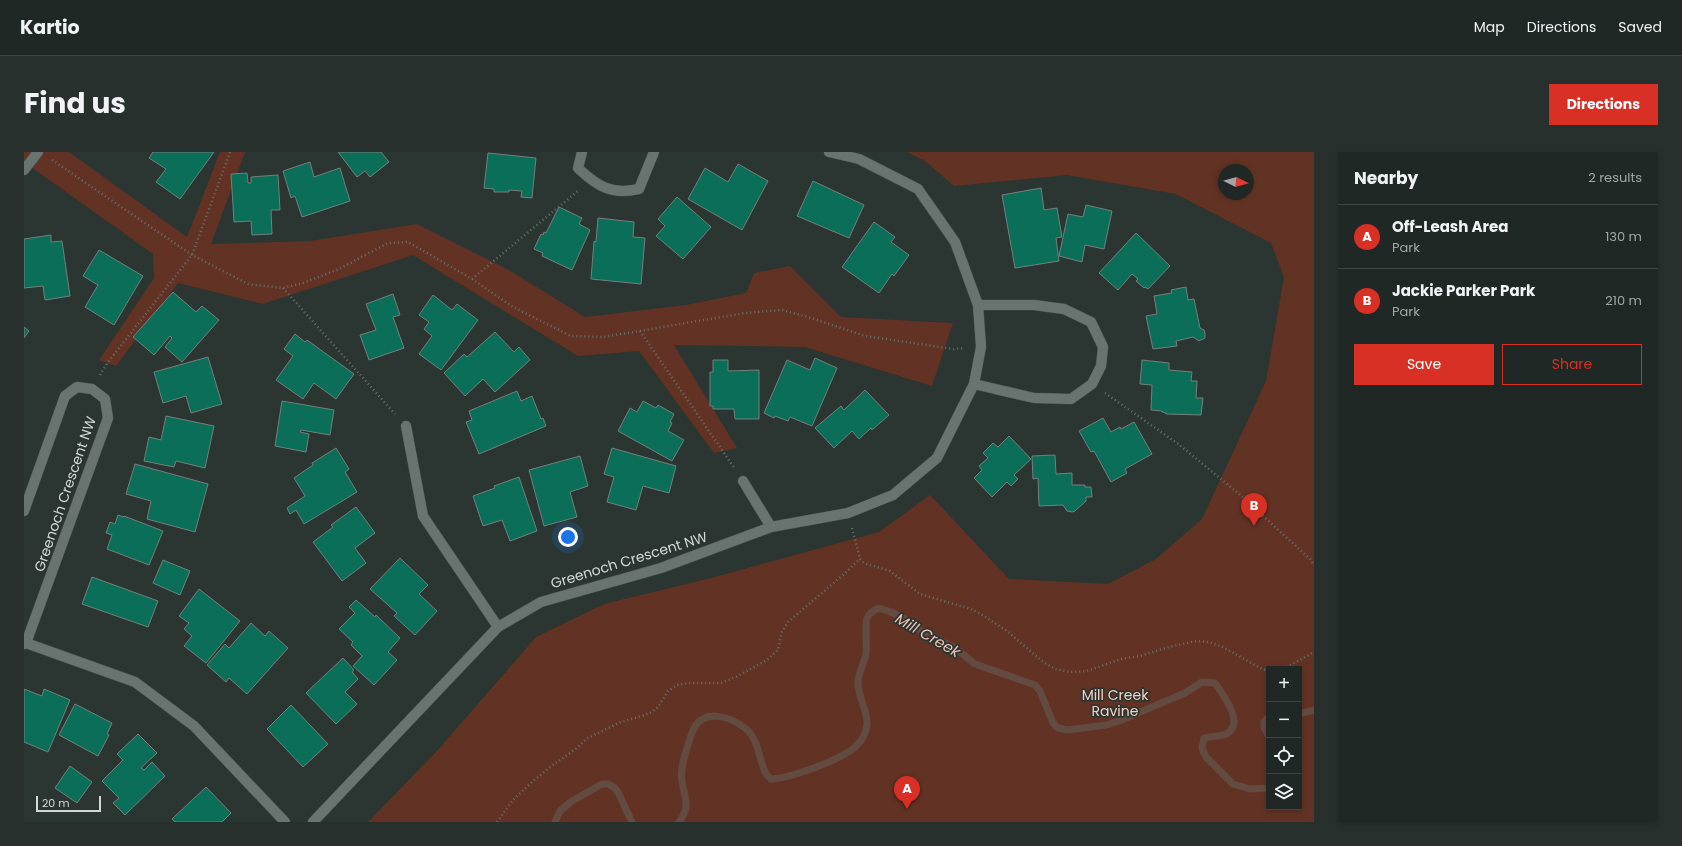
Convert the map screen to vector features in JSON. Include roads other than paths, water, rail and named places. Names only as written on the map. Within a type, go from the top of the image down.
[{"type":"street","points":[[582,152],[578,168],[591,180],[603,188],[626,192],[639,189],[654,152]]},
{"type":"street","name":"Greenoch Crescent NW","points":[[313,822],[498,628],[541,602],[661,568],[771,528],[848,513],[893,495],[937,458],[974,384],[981,347],[978,305],[955,242],[918,190],[859,159],[829,152]]},
{"type":"street","points":[[24,170],[42,154]]},
{"type":"street","points":[[974,384],[1034,398],[1071,399],[1092,384],[1101,366],[1103,346],[1091,322],[1064,309],[1034,305],[978,305]]},
{"type":"street","name":"Greenoch Crescent NW","points":[[24,511],[65,396],[77,387],[92,389],[105,399],[108,418],[25,643],[135,682],[194,726],[285,822]]},
{"type":"street","points":[[406,426],[423,516],[498,628]]},
{"type":"street","points":[[743,481],[771,528]]},
{"type":"waterway","name":"Mill Creek","points":[[679,822],[686,808],[686,799],[682,784],[682,769],[684,760],[694,728],[705,718],[718,716],[733,721],[745,728],[754,740],[764,769],[771,779],[780,778],[817,767],[842,756],[858,744],[864,735],[867,725],[866,714],[858,688],[859,676],[866,654],[866,621],[870,613],[879,608],[905,619],[920,630],[955,648],[975,664],[1035,685],[1040,691],[1053,723],[1058,728],[1067,730],[1106,725],[1185,693],[1202,682],[1215,683],[1231,709],[1234,724],[1232,729],[1226,734],[1204,738],[1202,748],[1206,757],[1233,784],[1250,789],[1266,788]]},
{"type":"waterway","name":"Mill Creek","points":[[1302,713],[1314,710]]},
{"type":"waterway","name":"Mill Creek","points":[[1266,720],[1264,722],[1266,731]]},
{"type":"waterway","name":"Mill Creek","points":[[555,822],[560,811],[572,801],[602,784],[608,784],[614,787],[618,792],[632,822]]},
{"type":"place","name":"Jackie Parker Park","points":[[1254,526]]},
{"type":"place","name":"Off-Leash Area","points":[[907,809]]},
{"type":"park label","name":"Mill Creek Ravine","points":[[1115,704]]}]
